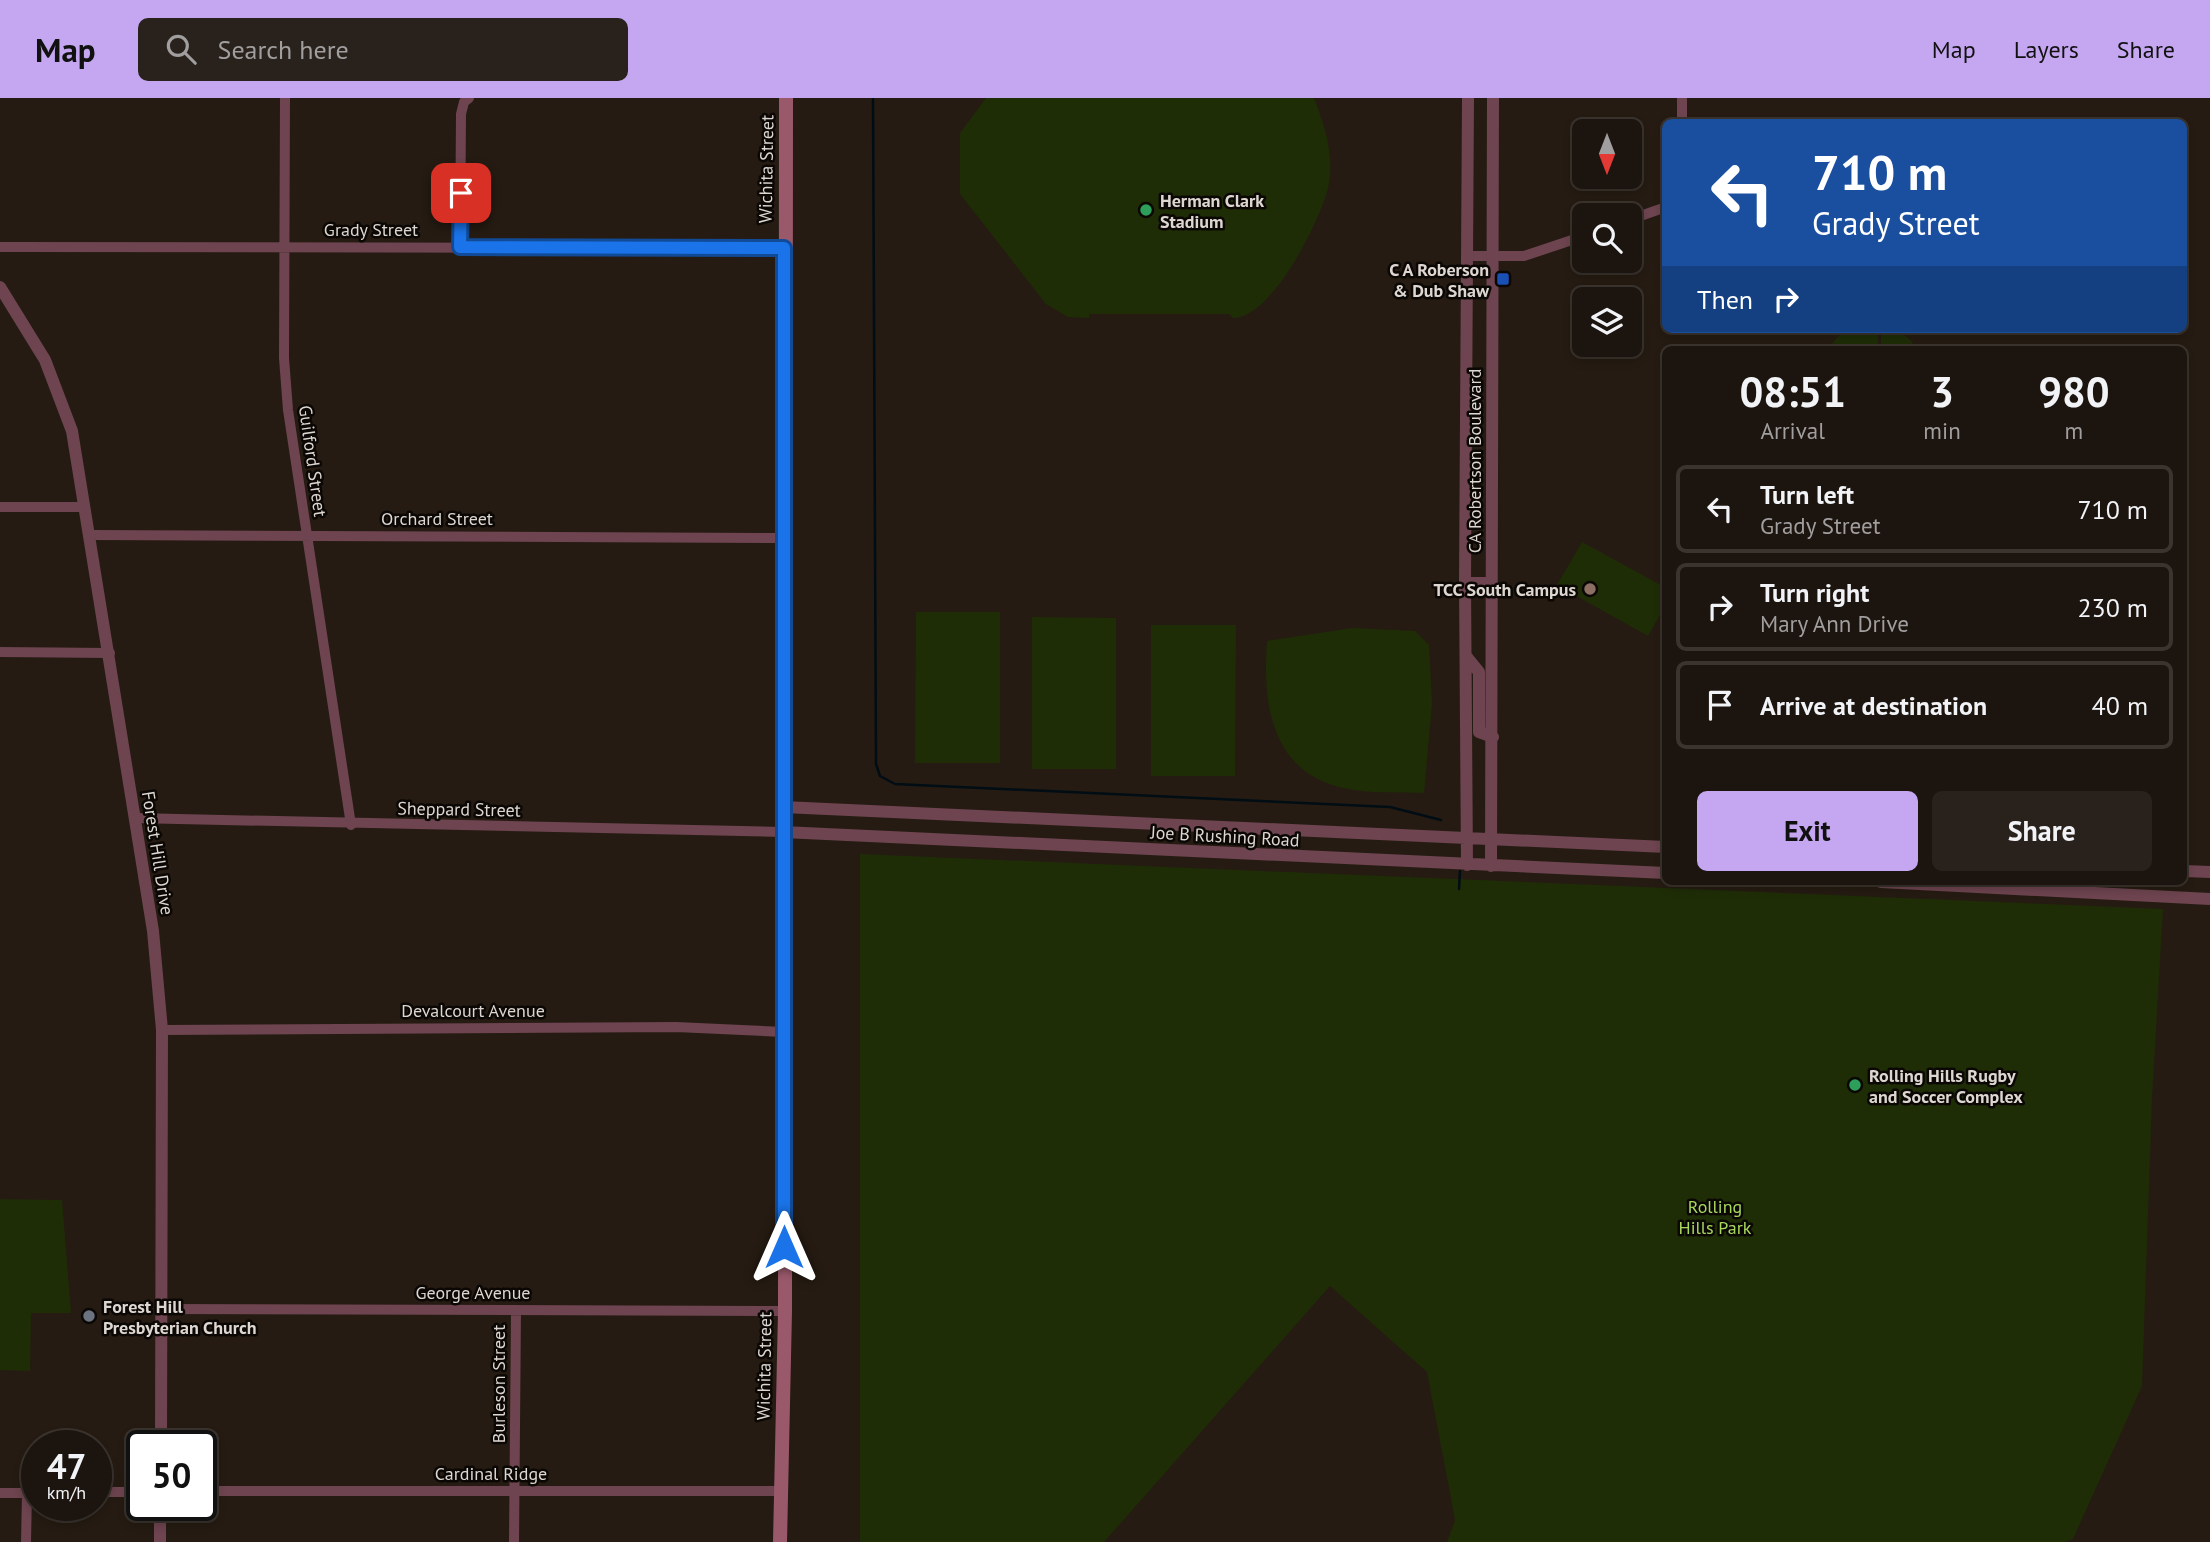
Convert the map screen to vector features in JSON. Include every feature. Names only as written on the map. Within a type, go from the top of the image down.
[{"type":"main road","name":"Wichita Street","points":[[780,1542],[785,1311],[783,538],[786,98]]},
{"type":"street","name":"Guilford Street","points":[[285,98],[284,358],[288,410],[351,825]]},
{"type":"street","points":[[460,247],[461,114],[464,102],[469,98]]},
{"type":"street","name":"CA Robertson Boulevard","points":[[1467,865],[1465,583],[1468,98]]},
{"type":"street","name":"CA Robertson Boulevard","points":[[1492,866],[1490,446],[1493,98]]},
{"type":"street","points":[[1682,98],[1682,119]]},
{"type":"street","points":[[1642,215],[1662,208]]},
{"type":"street","points":[[1468,256],[1524,256],[1572,240]]},
{"type":"street","name":"Grady Street","points":[[0,247],[784,248]]},
{"type":"street","name":"Forest Hill Drive","points":[[0,287],[38,347],[62,400],[76,451],[152,931],[162,1030],[161,1430]]},
{"type":"street","points":[[1467,447],[1490,446]]},
{"type":"street","points":[[0,507],[85,507]]},
{"type":"street","name":"Orchard Street","points":[[91,535],[783,538]]},
{"type":"street","points":[[1465,583],[1492,583]]},
{"type":"street","points":[[0,652],[110,653]]},
{"type":"street","points":[[1466,656],[1479,672],[1479,732],[1493,737]]},
{"type":"street","name":"Joe B Rushing Road","points":[[783,807],[1662,847]]},
{"type":"street","name":"Sheppard Street","points":[[134,818],[351,825],[783,832]]},
{"type":"street","name":"Joe B Rushing Road","points":[[783,832],[1662,873]]},
{"type":"street","points":[[2187,871],[2210,872]]},
{"type":"street","points":[[1999,885],[2210,899]]},
{"type":"street","name":"Devalcourt Avenue","points":[[162,1030],[676,1027],[784,1031]]},
{"type":"street","name":"George Avenue","points":[[162,1309],[785,1311]]},
{"type":"street","name":"Burleson Street","points":[[514,1542],[516,1310]]},
{"type":"street","name":"Cardinal Ridge","points":[[217,1491],[782,1491]]},
{"type":"street","points":[[0,1493],[21,1493]]},
{"type":"street","points":[[26,1542],[29,1521]]},
{"type":"street","points":[[160,1521],[160,1542]]},
{"type":"green space","name":"Herman Clark Stadium","points":[[986,98],[1314,98],[1330,153],[1328,188],[1305,244],[1292,265],[1278,286],[1248,314],[1233,318],[1229,314],[1089,314],[1089,318],[1068,317],[1046,304],[960,194],[960,133]]},
{"type":"green space","points":[[1841,333],[1877,333],[1879,346],[1830,346]]},
{"type":"green space","points":[[1881,333],[1898,333],[1914,346],[1881,346]]},
{"type":"green space","points":[[1582,542],[1662,586],[1662,611],[1648,636],[1557,585]]},
{"type":"green space","points":[[916,612],[1000,612],[1000,763],[915,763]]},
{"type":"green space","points":[[1032,617],[1116,618],[1116,769],[1032,769]]},
{"type":"green space","points":[[1151,625],[1236,625],[1235,776],[1151,776]]},
{"type":"green space","points":[[1352,628],[1415,631],[1429,645],[1432,704],[1424,793],[1357,791],[1322,781],[1303,769],[1288,753],[1277,734],[1270,713],[1267,690],[1267,641]]},
{"type":"green space","name":"Rolling Hills Park","points":[[860,854],[2163,909],[2152,1098],[2142,1386],[2073,1539],[2065,1542],[1447,1542],[1455,1520],[1427,1372],[1330,1286],[1104,1542],[860,1542]]},
{"type":"green space","points":[[0,1199],[62,1200],[71,1313],[31,1313],[30,1371],[0,1370]]},
{"type":"waterway","points":[[873,98],[876,764],[880,776],[895,784],[1390,807],[1441,820]]},
{"type":"waterway","points":[[1459,889],[1460,871]]},
{"type":"place","name":"Herman Clark Stadium","points":[[1146,210]]},
{"type":"place","name":"C A Roberson & Dub Shaw","points":[[1503,279]]},
{"type":"place","name":"TCC South Campus","points":[[1590,589]]},
{"type":"place","name":"Rolling Hills Rugby and Soccer Complex","points":[[1855,1085]]},
{"type":"place","name":"Forest Hill Presbyterian Church","points":[[89,1316]]},
{"type":"route","points":[[461,193],[460,247],[784,248],[784,1247]]}]
